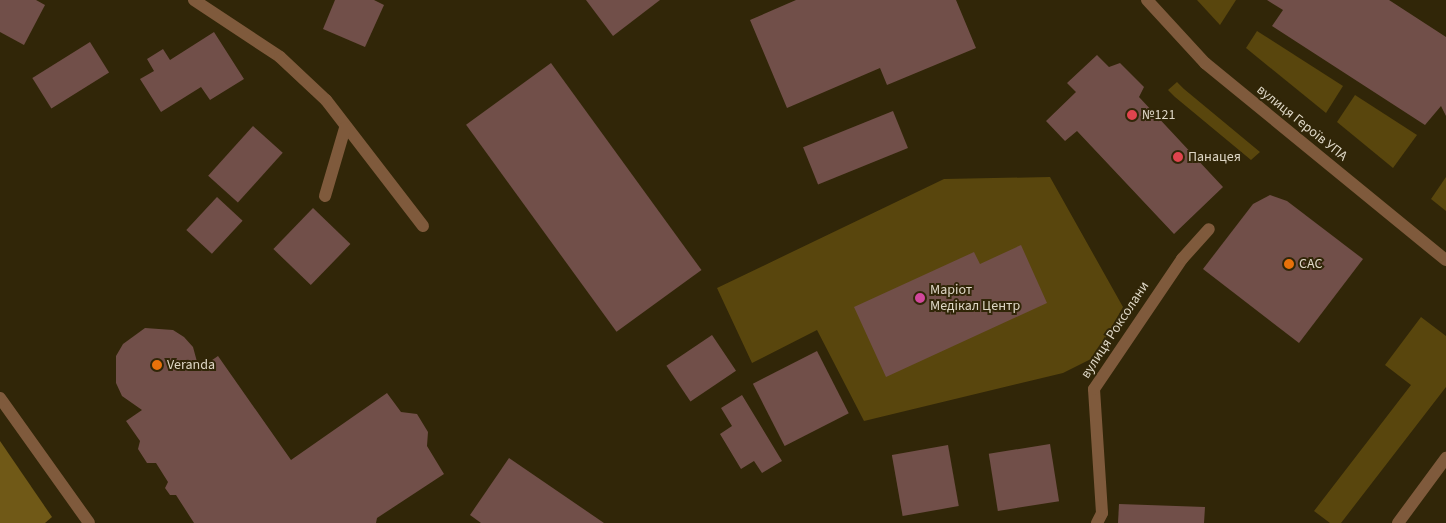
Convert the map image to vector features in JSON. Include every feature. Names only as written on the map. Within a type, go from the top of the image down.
[{"type":"street","points":[[194,0],[280,57],[326,100],[345,128],[423,226]]},
{"type":"street","name":"вулиця Героїв УПА","points":[[1147,0],[1206,63],[1446,260]]},
{"type":"street","points":[[325,196],[345,128]]},
{"type":"street","name":"вулиця Роксолани","points":[[1098,523],[1102,512],[1094,389],[1182,259],[1209,229]]},
{"type":"street","points":[[0,398],[89,523]]},
{"type":"street","points":[[1398,523],[1446,458]]},
{"type":"shaded area","points":[[1197,0],[1236,0],[1220,25]]},
{"type":"shaded area","points":[[1257,31],[1343,86],[1326,113],[1246,48]]},
{"type":"shaded area","points":[[1177,82],[1260,152],[1251,160],[1175,97],[1168,90]]},
{"type":"shaded area","points":[[1355,95],[1417,135],[1393,168],[1337,122]]},
{"type":"shaded area","name":"Маріот Медікал Центр","points":[[1050,177],[1123,307],[1095,357],[1063,373],[864,421],[817,330],[752,363],[717,288],[944,179]]},
{"type":"shaded area","points":[[1446,177],[1446,211],[1431,199]]},
{"type":"shaded area","points":[[1421,317],[1446,336],[1446,387],[1341,523],[1330,523],[1314,511],[1411,385],[1385,365]]},
{"type":"shaded area","points":[[0,441],[52,517],[45,523],[0,523]]},
{"type":"building","points":[[0,0],[36,0],[45,5],[24,45],[0,32]]},
{"type":"building","points":[[335,0],[374,0],[384,5],[365,47],[323,29]]},
{"type":"building","points":[[586,0],[660,0],[613,36]]},
{"type":"building","points":[[796,0],[956,0],[976,48],[887,85],[880,68],[787,108],[750,20]]},
{"type":"building","points":[[1267,0],[1389,0],[1446,37],[1446,116],[1441,106],[1425,125],[1272,26],[1283,10]]},
{"type":"building","points":[[214,32],[244,79],[210,100],[201,87],[161,112],[140,79],[154,71],[147,59],[163,49],[170,60]]},
{"type":"building","points":[[90,42],[109,73],[51,109],[32,78]]},
{"type":"building","points":[[1097,55],[1109,67],[1120,63],[1144,87],[1139,97],[1223,187],[1174,234],[1077,131],[1065,141],[1046,121],[1076,92],[1067,83]]},
{"type":"building","points":[[551,63],[701,270],[617,332],[466,125]]},
{"type":"building","points":[[893,111],[908,148],[818,184],[803,147]]},
{"type":"building","points":[[253,126],[283,153],[238,203],[208,176]]},
{"type":"building","points":[[1270,195],[1287,201],[1363,259],[1299,343],[1203,269],[1253,204]]},
{"type":"building","points":[[217,197],[243,221],[212,254],[186,230]]},
{"type":"building","points":[[313,208],[350,244],[311,285],[273,249]]},
{"type":"building","points":[[1021,245],[1047,303],[886,377],[854,307],[974,252],[980,264]]},
{"type":"building","points":[[145,328],[173,330],[184,337],[193,347],[199,369],[218,356],[291,460],[387,393],[401,412],[417,414],[428,432],[427,446],[444,474],[377,518],[376,523],[194,523],[176,495],[170,495],[165,488],[168,482],[156,463],[147,463],[138,449],[140,441],[126,421],[142,410],[122,396],[116,383],[116,356],[123,344]]},
{"type":"building","points":[[712,335],[736,371],[690,401],[666,366]]},
{"type":"building","points":[[817,351],[849,413],[785,446],[753,384]]},
{"type":"building","points":[[742,395],[782,461],[762,473],[754,461],[741,469],[720,434],[732,426],[721,408]]},
{"type":"building","points":[[1050,444],[1059,501],[998,511],[989,454]]},
{"type":"building","points":[[948,445],[959,506],[903,516],[892,455]]},
{"type":"building","points":[[509,458],[604,523],[481,523],[470,515]]},
{"type":"building","points":[[1119,504],[1205,507],[1204,523],[1118,523]]},
{"type":"place","name":"№121","points":[[1132,115]]},
{"type":"place","name":"Панацея","points":[[1178,157]]},
{"type":"place","name":"САС","points":[[1289,264]]},
{"type":"place","name":"Маріот Медікал Центр","points":[[920,298]]},
{"type":"place","name":"Veranda","points":[[157,365]]}]
